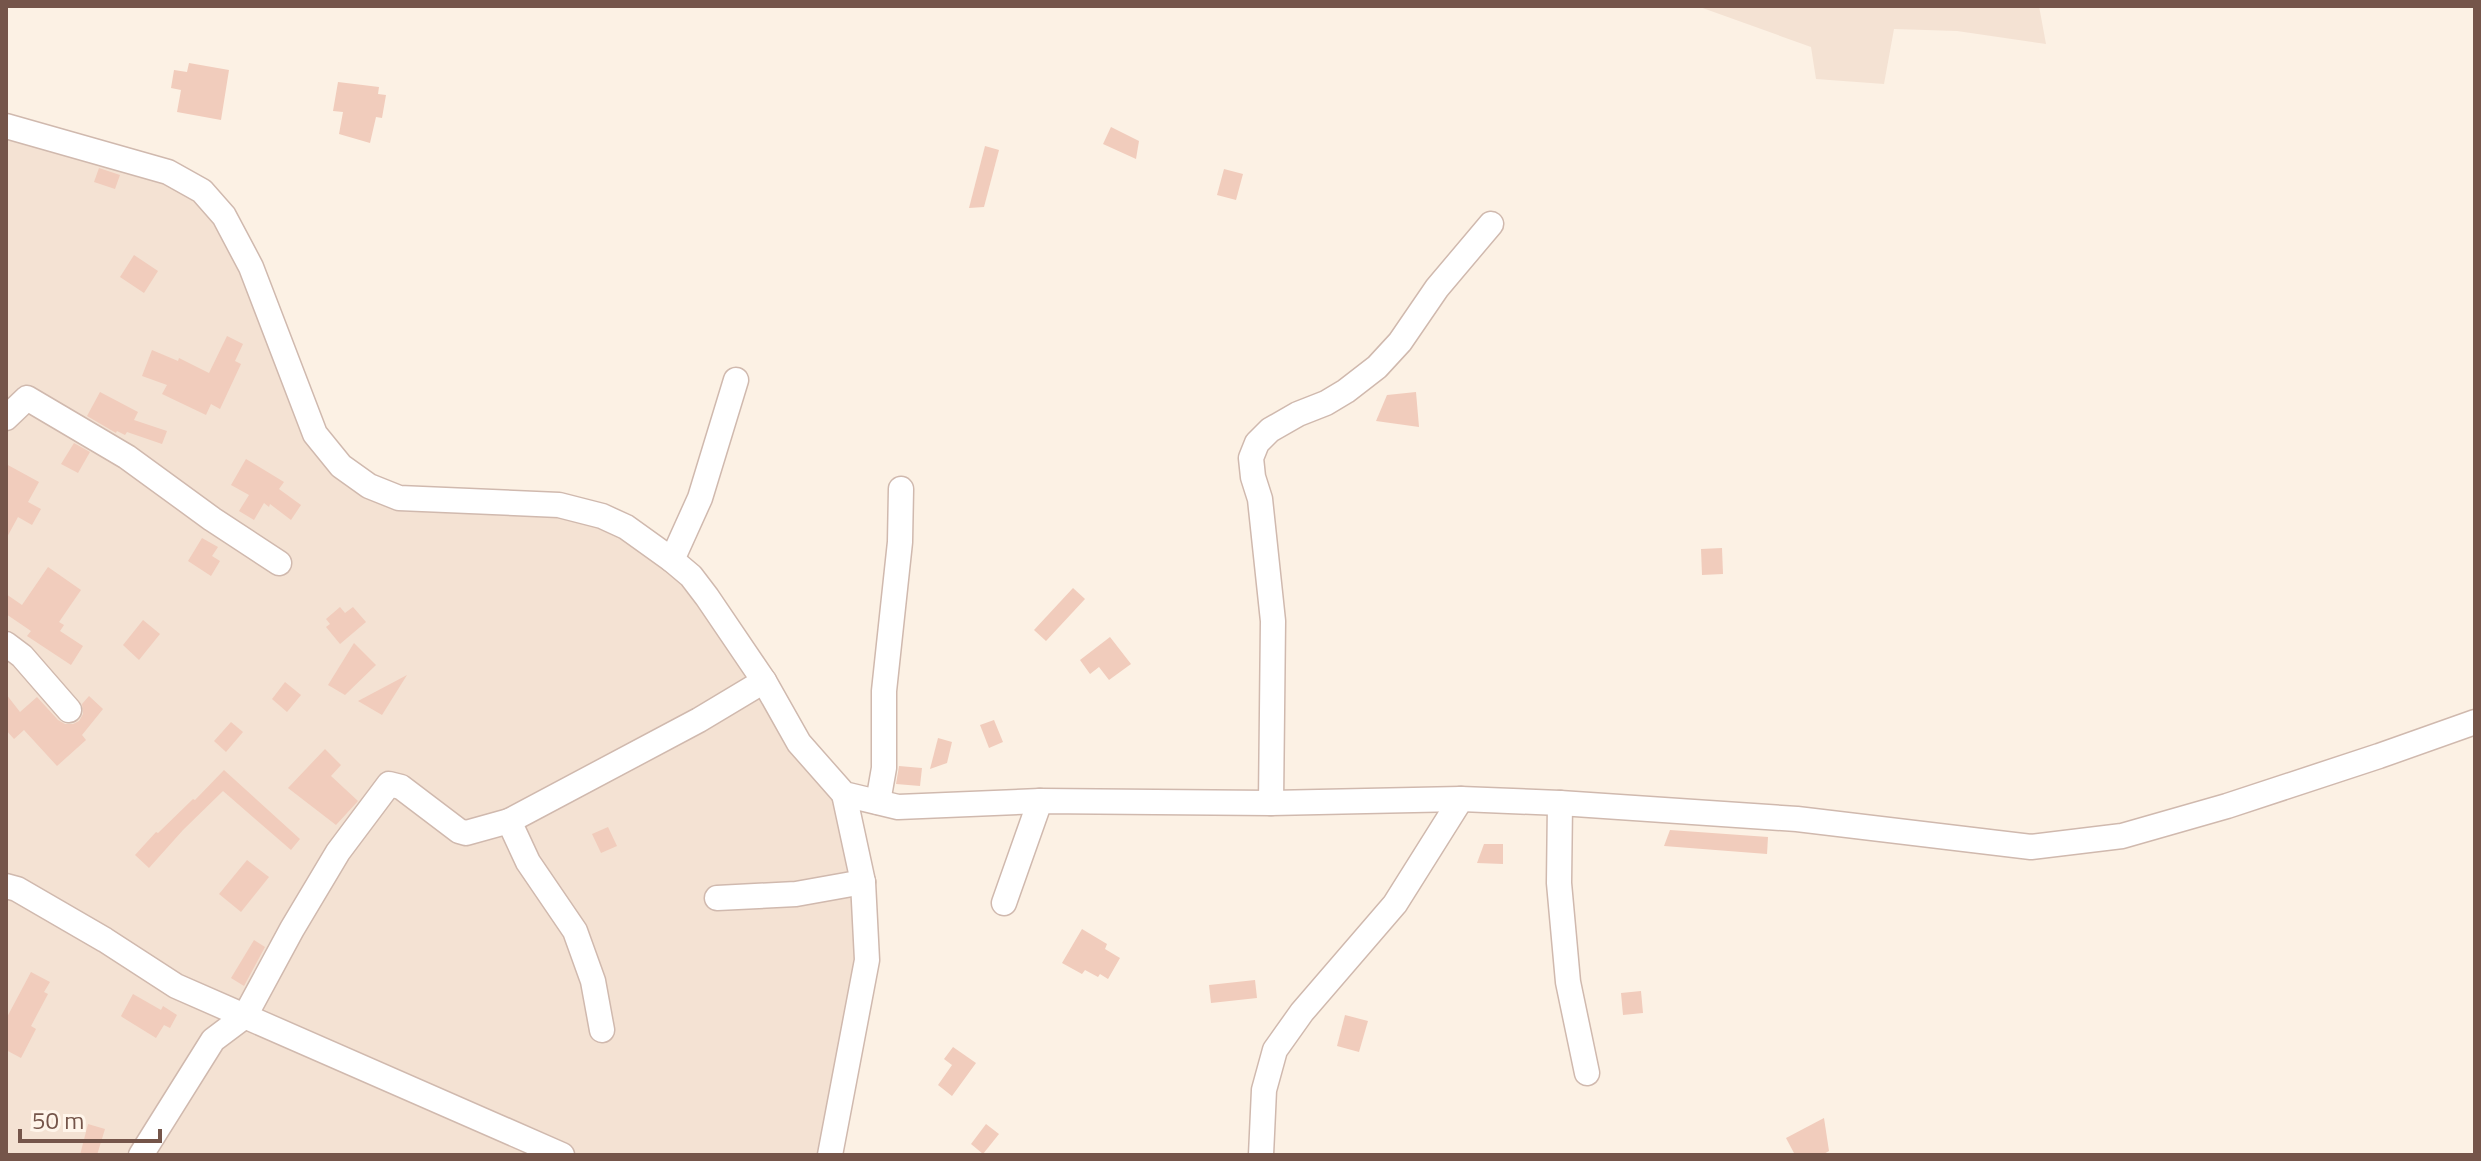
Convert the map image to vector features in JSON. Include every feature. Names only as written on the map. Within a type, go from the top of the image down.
[{"type":"street","points":[[6,126],[168,172],[202,191],[224,216],[251,267],[315,434],[341,466],[369,486],[399,498],[559,505],[602,516],[626,527],[691,576],[764,681],[799,743],[844,794],[863,882],[867,960],[830,1155]]},
{"type":"street","points":[[1271,803],[1273,621],[1260,499],[1251,458],[1257,443],[1270,430],[1326,403],[1377,367],[1400,342],[1437,288],[1491,224]]},
{"type":"street","points":[[672,560],[700,498],[736,380]]},
{"type":"street","points":[[6,418],[27,398],[127,457],[279,563]]},
{"type":"street","points":[[878,802],[884,768],[884,691],[900,542],[901,489]]},
{"type":"street","points":[[6,644],[22,656],[69,710]]},
{"type":"street","points":[[141,1155],[213,1040],[245,1016],[338,852],[389,784],[401,787],[459,831],[466,833],[509,821],[699,720],[764,681]]},
{"type":"street","points":[[844,794],[898,807],[1040,801],[1271,803],[1461,799],[1560,803],[1797,819],[2031,847],[2122,836],[2227,806],[2475,722]]},
{"type":"street","points":[[1261,1155],[1264,1090],[1275,1050],[1302,1012],[1395,904],[1461,799]]},
{"type":"street","points":[[1004,903],[1040,801]]},
{"type":"street","points":[[1560,803],[1559,883],[1568,982],[1587,1073]]},
{"type":"street","points":[[509,821],[528,862],[575,931],[593,981],[602,1030]]},
{"type":"street","points":[[717,898],[796,894],[863,882]]},
{"type":"street","points":[[6,886],[17,889],[105,940],[176,986],[562,1155]]},
{"type":"shaded area","points":[[1697,6],[2039,6],[2046,44],[1957,31],[1894,29],[1884,84],[1816,79],[1811,47]]},
{"type":"shaded area","points":[[6,125],[166,172],[221,216],[314,431],[369,484],[557,503],[696,574],[847,794],[867,879],[834,1155],[6,1155]]},
{"type":"building","points":[[189,63],[229,70],[221,120],[177,112],[181,90],[171,88],[174,70],[187,72]]},
{"type":"building","points":[[338,82],[379,87],[378,94],[386,95],[382,118],[376,117],[370,143],[339,134],[343,112],[333,111]]},
{"type":"building","points":[[1111,127],[1139,141],[1136,159],[1103,144]]},
{"type":"building","points":[[985,146],[999,150],[984,207],[969,208]]},
{"type":"building","points":[[99,168],[120,175],[115,189],[94,182]]},
{"type":"building","points":[[1224,169],[1243,174],[1236,200],[1217,195]]},
{"type":"building","points":[[134,255],[158,271],[144,293],[120,277]]},
{"type":"building","points":[[227,336],[243,344],[235,361],[241,364],[220,409],[211,404],[206,415],[162,394],[167,385],[142,376],[152,350],[178,361],[179,358],[209,373]]},
{"type":"building","points":[[100,392],[138,412],[134,420],[167,431],[162,444],[127,432],[125,435],[116,433],[87,416]]},
{"type":"building","points":[[1416,392],[1419,427],[1376,421],[1387,395]]},
{"type":"building","points":[[74,443],[90,452],[78,473],[61,464]]},
{"type":"building","points":[[246,459],[284,482],[279,489],[301,505],[291,520],[270,504],[269,507],[264,503],[254,520],[239,511],[249,495],[231,485]]},
{"type":"building","points":[[6,464],[39,482],[28,502],[41,509],[32,525],[18,517],[6,539]]},
{"type":"building","points":[[202,538],[218,547],[212,556],[220,561],[211,576],[188,561]]},
{"type":"building","points":[[1722,548],[1723,574],[1702,575],[1701,549]]},
{"type":"building","points":[[48,567],[81,590],[59,622],[64,625],[60,631],[83,646],[71,665],[27,636],[31,631],[6,614],[6,594],[22,605]]},
{"type":"building","points":[[1073,588],[1085,599],[1046,641],[1034,630]]},
{"type":"building","points":[[340,607],[345,613],[353,607],[366,622],[340,644],[326,627],[330,624],[326,619]]},
{"type":"building","points":[[143,620],[160,634],[139,660],[123,645]]},
{"type":"building","points":[[1110,637],[1131,664],[1109,680],[1099,667],[1090,674],[1080,660]]},
{"type":"building","points":[[354,643],[376,665],[345,695],[328,685]]},
{"type":"building","points":[[407,675],[382,715],[358,701]]},
{"type":"building","points":[[285,682],[301,695],[287,712],[272,699]]},
{"type":"building","points":[[6,694],[20,712],[37,697],[65,724],[79,721],[83,714],[82,704],[89,696],[103,709],[82,735],[86,740],[57,766],[24,730],[14,739],[6,730]]},
{"type":"building","points":[[994,720],[1003,742],[989,748],[980,725]]},
{"type":"building","points":[[231,722],[243,732],[226,752],[214,741]]},
{"type":"building","points":[[938,738],[952,742],[947,763],[930,769]]},
{"type":"building","points":[[325,749],[341,765],[331,776],[358,801],[336,825],[288,788]]},
{"type":"building","points":[[899,766],[922,768],[920,786],[896,784]]},
{"type":"building","points":[[224,770],[300,839],[291,850],[223,791],[149,868],[135,855]]},
{"type":"building","points":[[608,827],[617,846],[601,853],[592,834]]},
{"type":"building","points":[[1670,830],[1768,837],[1767,854],[1664,846]]},
{"type":"building","points":[[1484,844],[1503,844],[1503,864],[1477,863]]},
{"type":"building","points":[[247,860],[269,877],[241,912],[219,894]]},
{"type":"building","points":[[1082,929],[1107,944],[1105,949],[1120,958],[1108,979],[1085,970],[1082,974],[1062,963]]},
{"type":"building","points":[[254,940],[265,947],[244,986],[231,978]]},
{"type":"building","points":[[31,972],[50,982],[44,992],[48,994],[31,1026],[36,1029],[21,1058],[6,1050],[6,1019]]},
{"type":"building","points":[[1255,980],[1257,998],[1211,1003],[1209,985]]},
{"type":"building","points":[[1641,991],[1643,1013],[1623,1015],[1621,993]]},
{"type":"building","points":[[133,994],[177,1015],[170,1028],[164,1025],[156,1038],[122,1017]]},
{"type":"building","points":[[1345,1015],[1368,1021],[1359,1052],[1337,1046]]},
{"type":"building","points":[[953,1047],[976,1063],[952,1096],[938,1085],[952,1065],[944,1059]]},
{"type":"building","points":[[1824,1118],[1829,1151],[1822,1155],[1795,1155],[1786,1138]]},
{"type":"building","points":[[88,1124],[105,1129],[97,1155],[80,1155]]},
{"type":"building","points":[[986,1124],[999,1134],[983,1154],[971,1144]]}]
